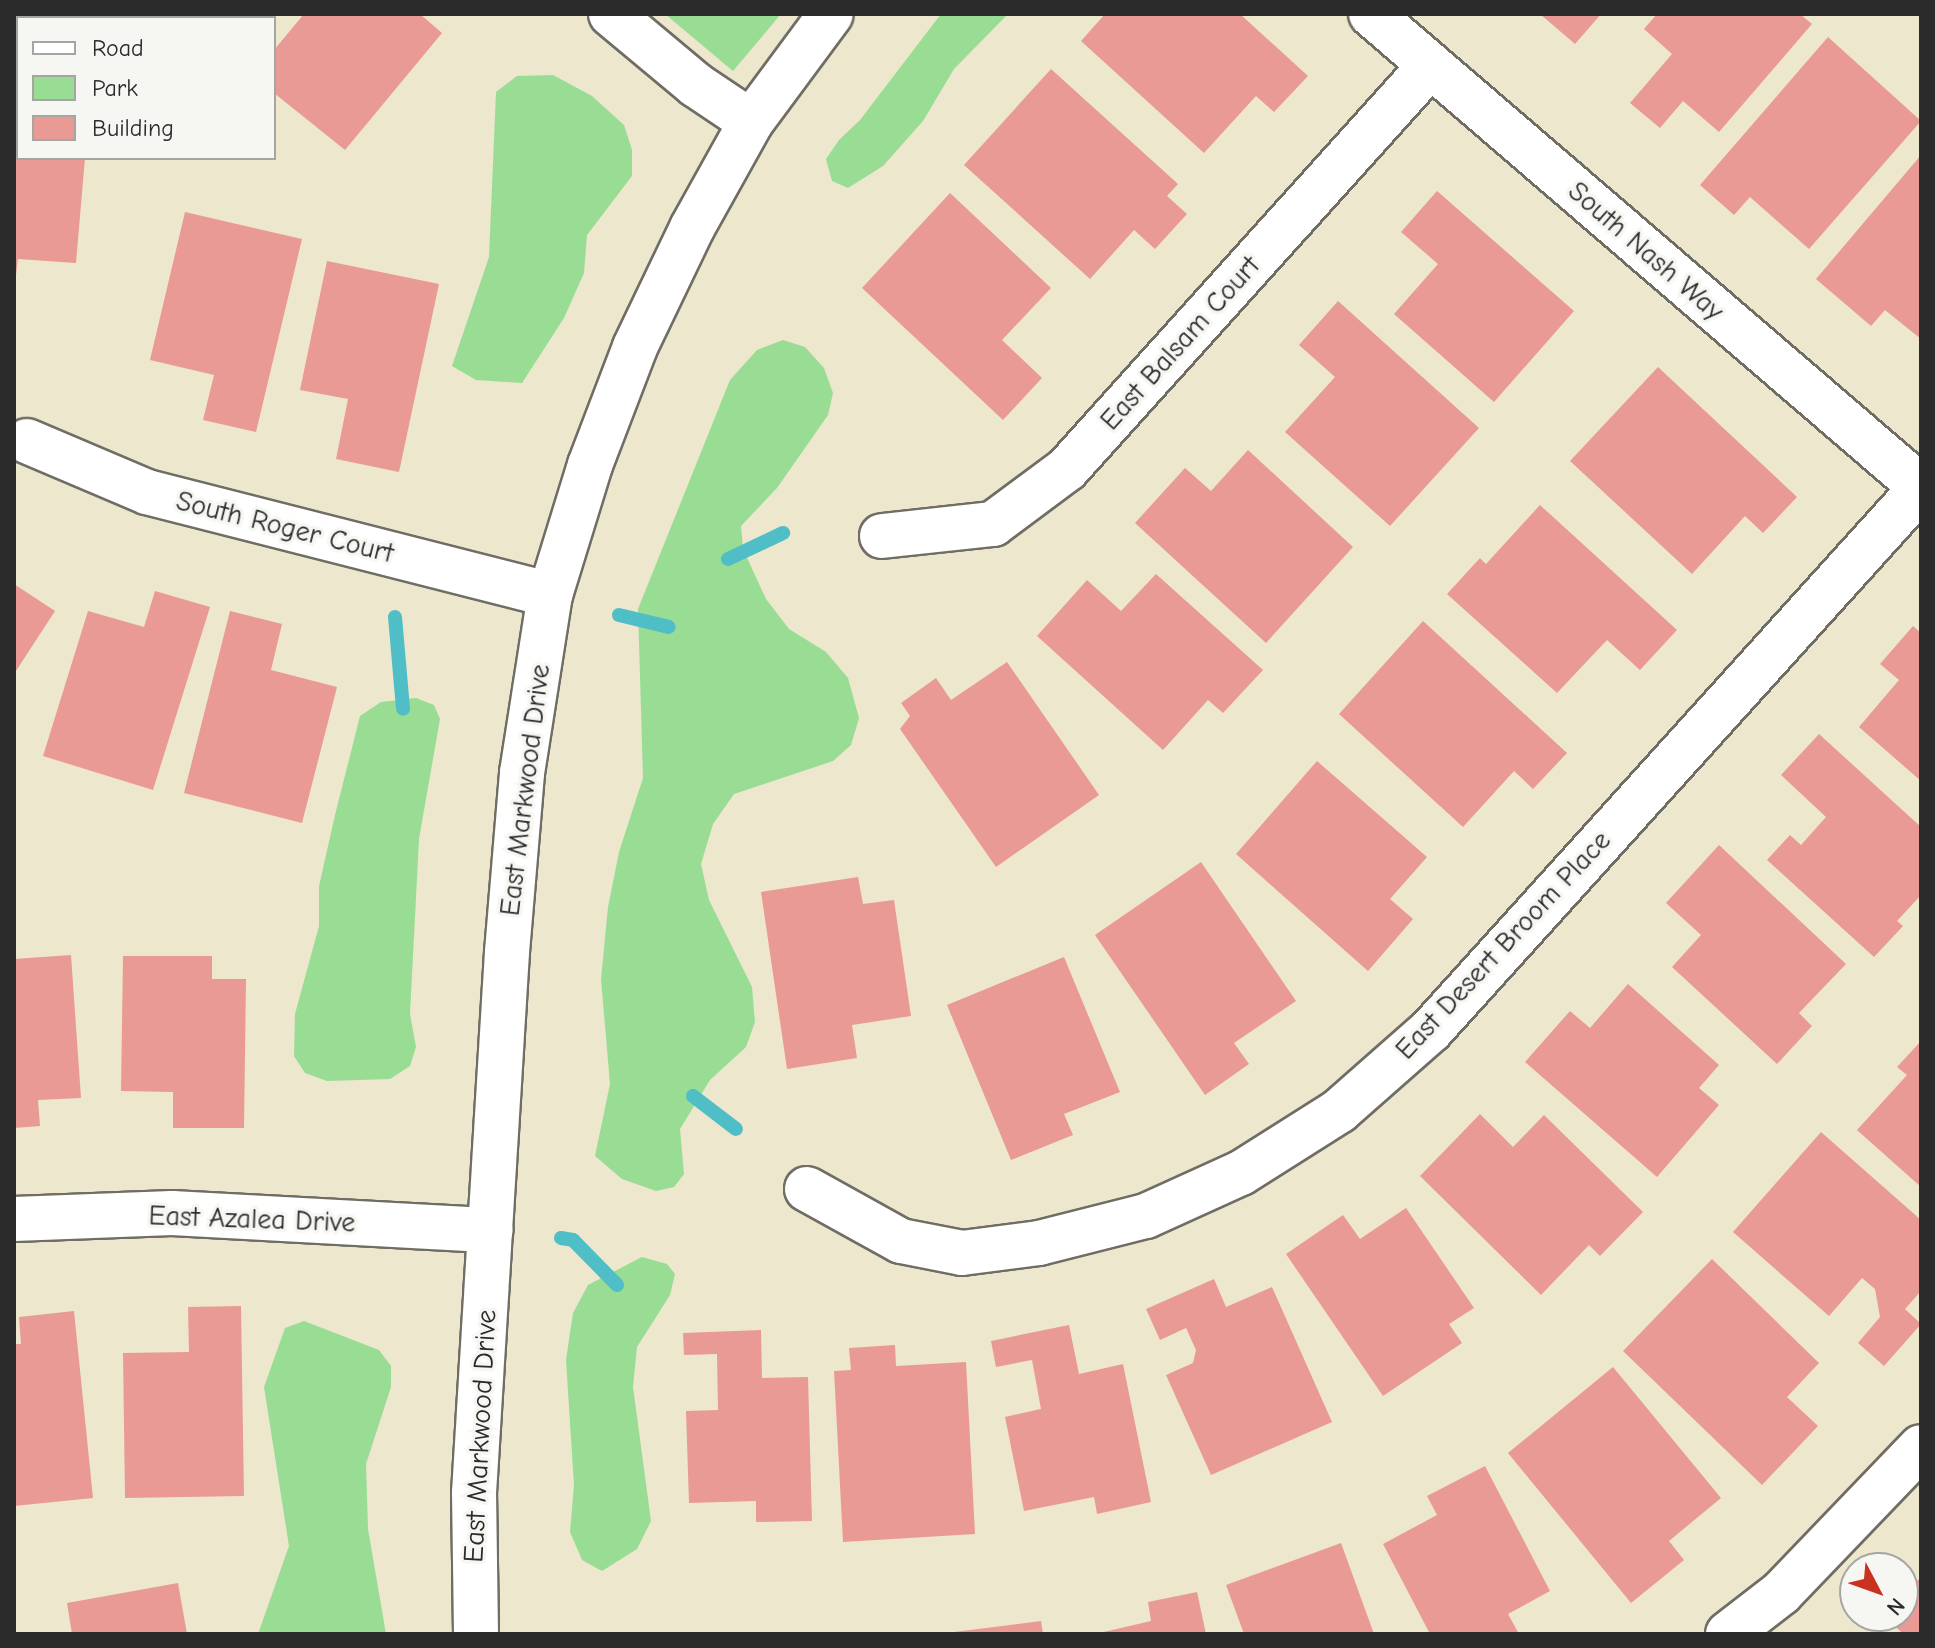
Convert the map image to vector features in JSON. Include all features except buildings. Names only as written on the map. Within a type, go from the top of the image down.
[{"type":"street","points":[[611,14],[696,85],[751,122]]},
{"type":"street","name":"East Markwood Drive","points":[[476,1634],[474,1493],[520,788],[550,595],[590,465],[635,347],[692,228],[751,122],[831,14]]},
{"type":"street","name":"South Nash Way","points":[[1371,14],[1921,488]]},
{"type":"street","name":"East Balsam Court","points":[[882,536],[993,524],[1067,469],[1430,66]]},
{"type":"street","name":"South Roger Court","points":[[27,441],[147,492],[550,595]]},
{"type":"street","name":"East Desert Broom Place","points":[[807,1189],[901,1241],[962,1253],[1039,1243],[1146,1216],[1241,1173],[1339,1111],[1431,1030],[1921,488]]},
{"type":"street","name":"East Azalea Drive","points":[[14,1219],[172,1213],[491,1230]]},
{"type":"street","points":[[1728,1634],[1781,1593],[1921,1447]]},
{"type":"green space","points":[[665,14],[781,14],[733,71]]},
{"type":"green space","points":[[941,14],[1008,14],[954,69],[923,121],[883,166],[848,188],[832,181],[826,159],[839,140],[860,120]]},
{"type":"green space","points":[[553,75],[592,96],[624,125],[632,150],[632,176],[587,235],[584,273],[564,318],[522,383],[476,380],[452,366],[489,257],[496,92],[517,76]]},
{"type":"green space","points":[[783,340],[805,347],[824,368],[833,393],[828,415],[777,488],[741,526],[743,549],[766,599],[789,629],[826,652],[848,678],[859,718],[851,745],[833,761],[734,794],[713,824],[701,864],[709,900],[752,987],[755,1022],[746,1047],[710,1080],[680,1129],[684,1174],[674,1187],[656,1191],[622,1179],[595,1156],[610,1084],[601,979],[608,907],[619,852],[643,778],[638,609],[730,380],[757,350]]},
{"type":"green space","points":[[416,698],[434,705],[440,719],[419,839],[410,1014],[416,1047],[410,1066],[390,1079],[327,1081],[305,1073],[294,1056],[295,1014],[319,926],[319,886],[335,815],[360,716],[381,702]]},
{"type":"green space","points":[[642,1257],[667,1264],[675,1274],[670,1295],[637,1347],[633,1387],[651,1521],[637,1549],[602,1571],[582,1560],[570,1532],[574,1485],[566,1360],[573,1313],[588,1285]]},
{"type":"green space","points":[[304,1321],[379,1350],[391,1366],[391,1387],[366,1464],[368,1529],[386,1634],[258,1634],[289,1546],[264,1387],[285,1328]]},
{"type":"waterway","points":[[728,559],[783,533]]},
{"type":"waterway","points":[[619,615],[669,627]]},
{"type":"waterway","points":[[395,617],[403,709]]},
{"type":"waterway","points":[[693,1096],[736,1129]]},
{"type":"waterway","points":[[561,1238],[573,1240],[617,1285]]}]
